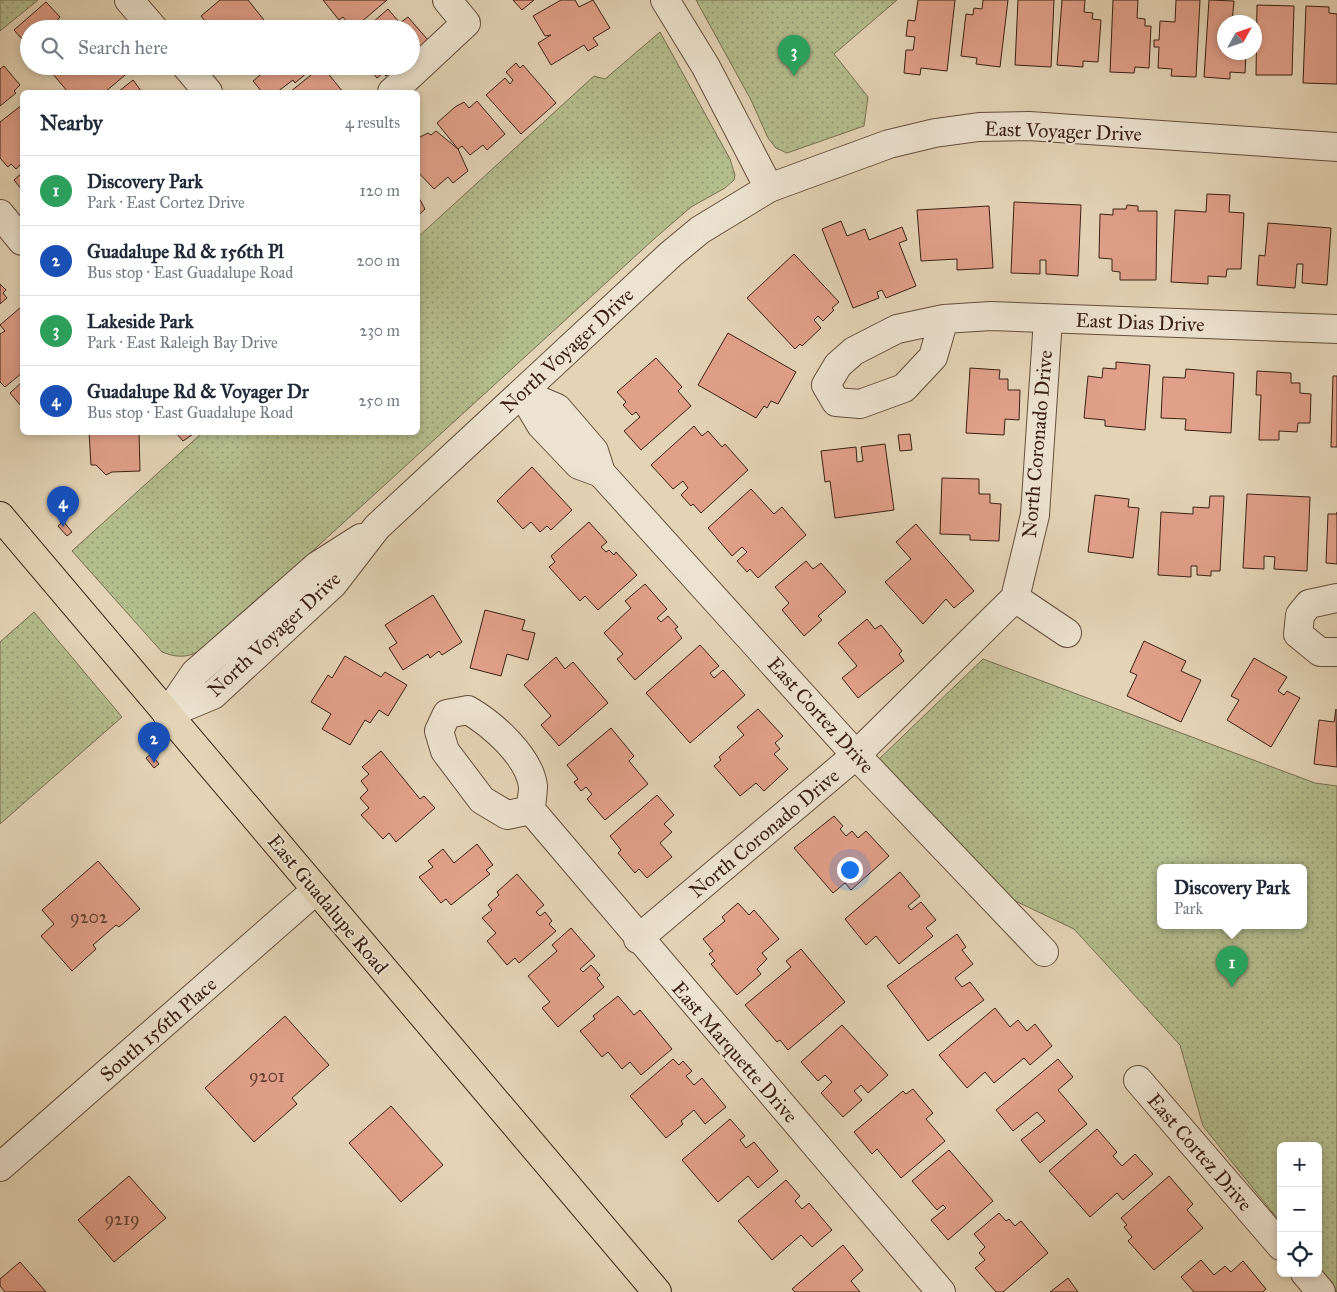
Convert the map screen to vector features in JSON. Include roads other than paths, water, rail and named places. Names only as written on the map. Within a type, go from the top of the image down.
[{"type":"main road","name":"East Guadalupe Road","points":[[0,516],[657,1292]]},
{"type":"street","points":[[129,0],[146,20]]},
{"type":"street","points":[[420,66],[466,23],[447,0]]},
{"type":"street","points":[[665,0],[706,67],[769,188]]},
{"type":"street","points":[[194,75],[206,90]]},
{"type":"street","points":[[394,90],[410,75]]},
{"type":"street","name":"East Voyager Drive","points":[[769,188],[889,144],[936,133],[979,128],[1029,126],[1337,147]]},
{"type":"street","name":"North Voyager Drive","points":[[167,714],[213,695],[333,584],[377,528],[671,254],[700,230],[769,188]]},
{"type":"street","points":[[0,214],[20,239]]},
{"type":"street","name":"East Dias Drive","points":[[944,319],[991,316],[1337,329]]},
{"type":"street","name":"North Coronado Drive","points":[[638,939],[856,754],[1015,598],[1024,567],[1034,515],[1048,319]]},
{"type":"street","name":"East Cortez Drive","points":[[522,393],[557,408],[594,451],[601,474],[856,754],[1044,952]]},
{"type":"street","points":[[1015,598],[1067,633]]},
{"type":"street","points":[[1337,598],[1309,604],[1300,615],[1298,634],[1320,652],[1337,652]]},
{"type":"street","name":"East Marquette Drive","points":[[531,810],[638,939],[941,1292]]},
{"type":"street","name":"South 156th Place","points":[[0,1167],[316,890]]},
{"type":"street","name":"East Cortez Drive","points":[[1138,1080],[1277,1241]]},
{"type":"street","points":[[1308,1277],[1321,1292]]},
{"type":"place","name":"Lakeside Park","points":[[794,76]]},
{"type":"place","name":"Guadalupe Rd & Voyager Dr","points":[[63,527]]},
{"type":"place","name":"Guadalupe Rd & 156th Pl","points":[[154,763]]},
{"type":"place","name":"Discovery Park","points":[[1232,987]]}]
